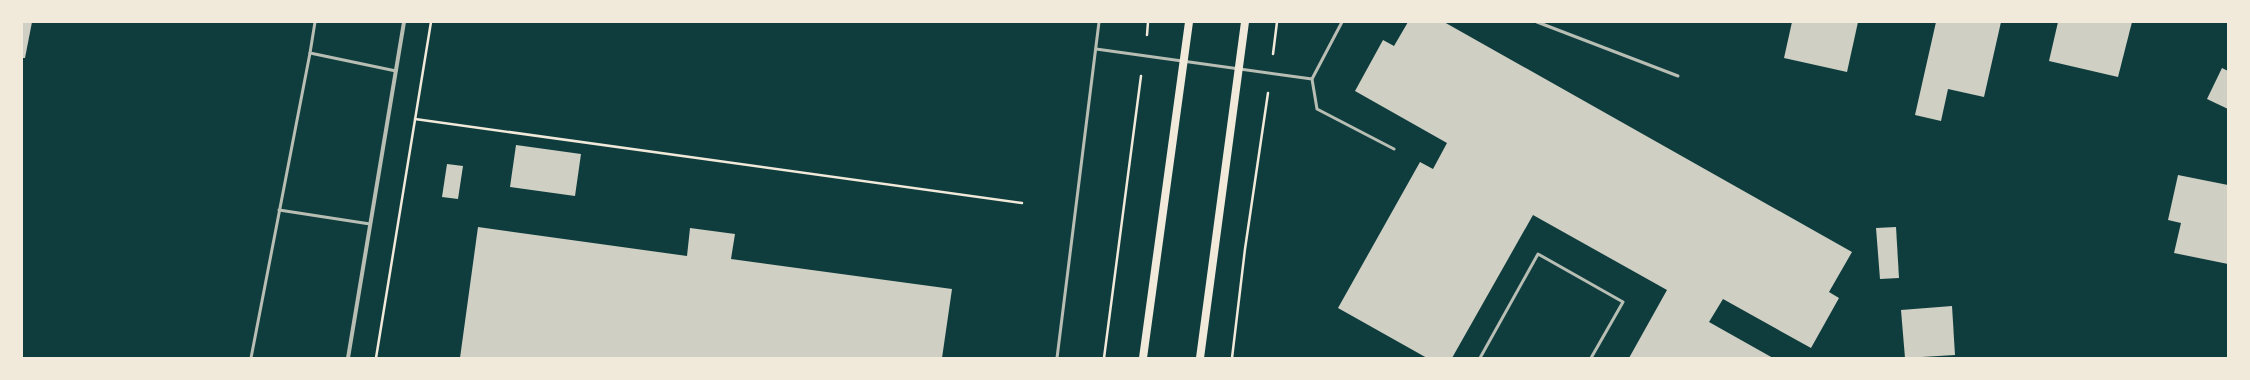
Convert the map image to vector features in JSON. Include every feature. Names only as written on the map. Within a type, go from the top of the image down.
[{"type":"main road","points":[[1143,358],[1188,22]]},
{"type":"main road","points":[[1200,358],[1245,22]]},
{"type":"street","points":[[348,358],[404,22]]},
{"type":"lane","points":[[251,358],[315,22]]},
{"type":"lane","points":[[1057,358],[1099,22]]},
{"type":"lane","points":[[1342,22],[1312,79],[1317,109],[1394,150]]},
{"type":"lane","points":[[1536,22],[1678,76]]},
{"type":"lane","points":[[1096,49],[1312,79]]},
{"type":"lane","points":[[310,53],[396,71]]},
{"type":"lane","points":[[279,210],[370,224]]},
{"type":"lane","points":[[1480,358],[1538,254],[1623,302],[1591,358]]},
{"type":"path","points":[[376,358],[431,22]]},
{"type":"path","points":[[1104,358],[1148,22]]},
{"type":"path","points":[[1232,358],[1245,249],[1277,22]]},
{"type":"path","points":[[415,119],[1022,203]]},
{"type":"building","points":[[22,22],[32,22],[25,58],[22,58]]},
{"type":"building","points":[[1408,22],[1444,22],[1852,252],[1829,292],[1839,298],[1811,348],[1723,299],[1709,322],[1773,358],[1629,358],[1667,290],[1533,215],[1452,358],[1427,358],[1338,308],[1420,162],[1433,169],[1447,143],[1355,91],[1383,40],[1394,46]]},
{"type":"building","points":[[1792,22],[1858,22],[1847,72],[1784,58]]},
{"type":"building","points":[[1936,22],[2001,22],[1984,97],[1948,89],[1941,121],[1915,115]]},
{"type":"building","points":[[2058,22],[2132,22],[2118,77],[2049,61]]},
{"type":"building","points":[[2222,68],[2228,71],[2228,109],[2207,99]]},
{"type":"building","points":[[516,145],[581,154],[575,196],[510,187]]},
{"type":"building","points":[[447,164],[463,166],[458,199],[442,197]]},
{"type":"building","points":[[2178,175],[2228,185],[2228,264],[2174,253],[2181,223],[2168,220]]},
{"type":"building","points":[[478,227],[687,256],[690,228],[735,234],[731,259],[952,289],[942,358],[460,358]]},
{"type":"building","points":[[1896,227],[1899,278],[1880,279],[1876,228]]},
{"type":"building","points":[[1952,306],[1955,355],[1905,358],[1901,310]]}]
